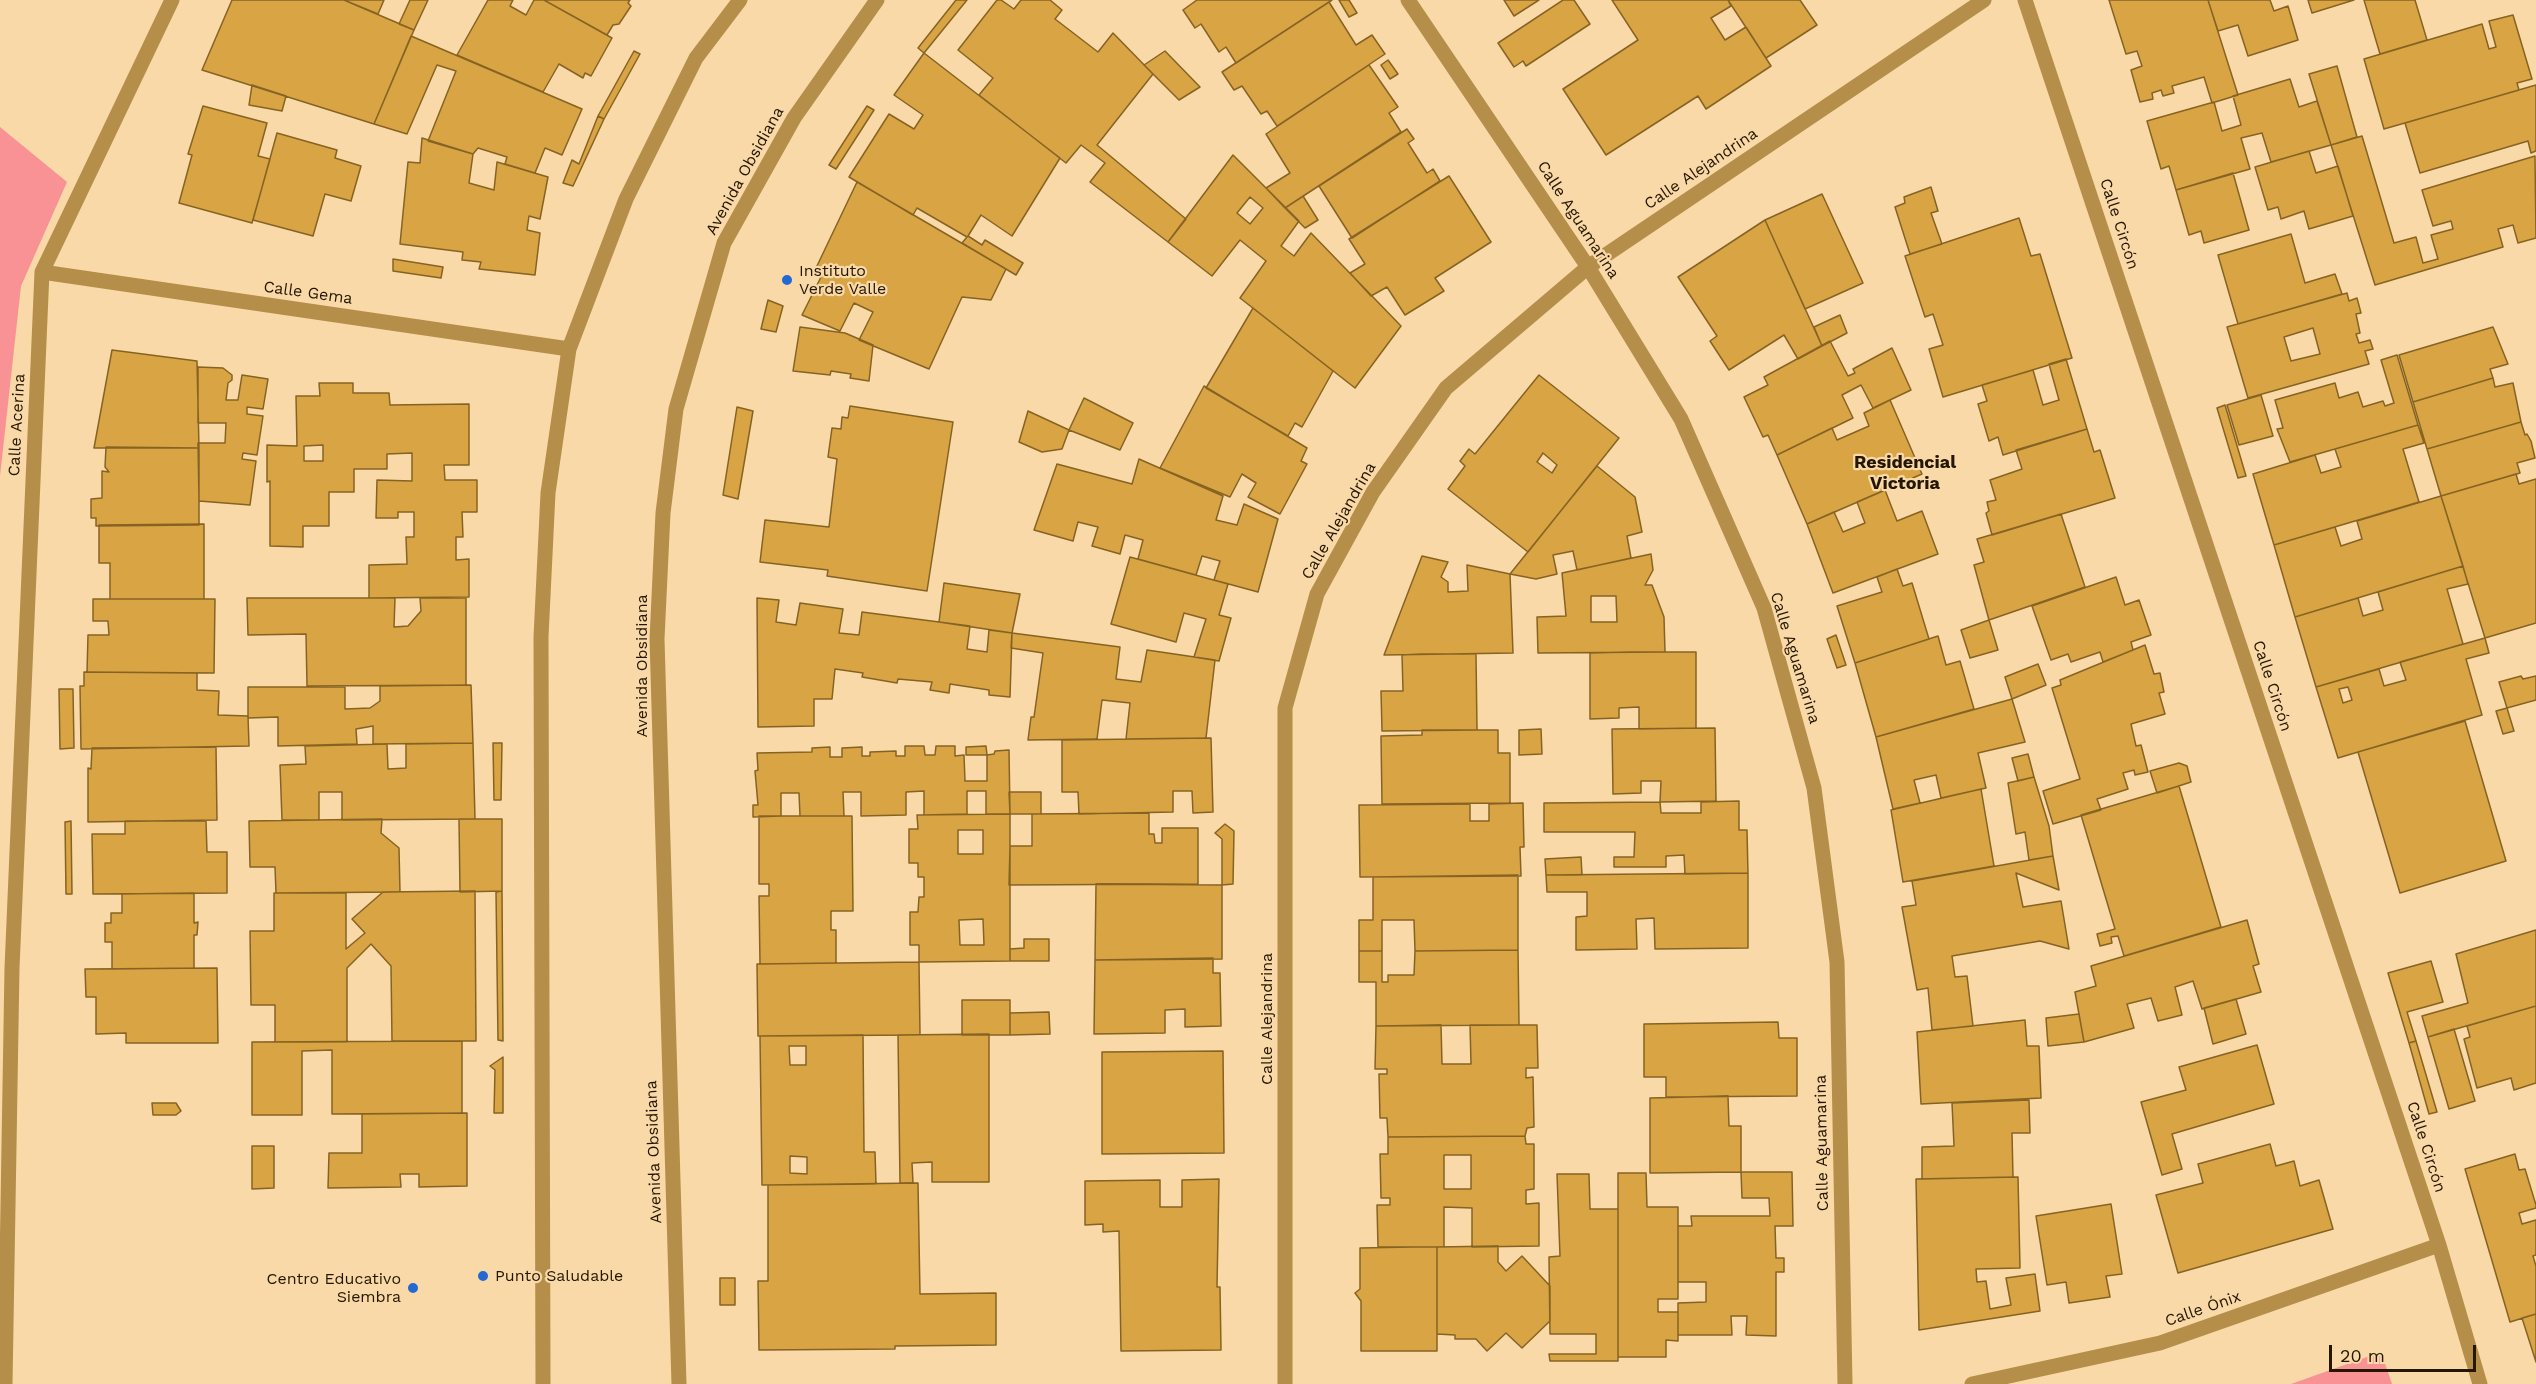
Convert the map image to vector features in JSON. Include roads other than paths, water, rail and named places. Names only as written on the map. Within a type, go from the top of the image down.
[{"type":"street","name":"Calle Acerina","points":[[5,1384],[6,968],[42,272],[172,0]]},
{"type":"street","points":[[543,1384],[541,637],[548,493],[569,349],[626,200],[696,58],[740,0]]},
{"type":"street","name":"Avenida Obsidiana","points":[[679,1384],[657,639],[663,513],[676,409],[724,243],[794,118],[877,0]]},
{"type":"street","name":"Calle Aguamarina","points":[[1408,0],[1588,267],[1681,418],[1764,608],[1814,788],[1837,962],[1845,1384]]},
{"type":"street","name":"Calle Alejandrina","points":[[1285,1384],[1285,708],[1317,594],[1380,483],[1446,388],[1588,267],[1984,0]]},
{"type":"street","name":"Calle Circón","points":[[2025,0],[2439,1245],[2480,1384]]},
{"type":"street","name":"Calle Gema","points":[[42,272],[569,349]]},
{"type":"street","name":"Calle Ónix","points":[[1972,1384],[2160,1343],[2439,1245]]},
{"type":"place","name":"Instituto Verde Valle","points":[[787,280]]},
{"type":"place","name":"Punto Saludable","points":[[483,1276]]},
{"type":"place","name":"Centro Educativo Siembra","points":[[413,1288]]},
{"type":"district","name":"Residencial Victoria","points":[[1905,473]]}]
